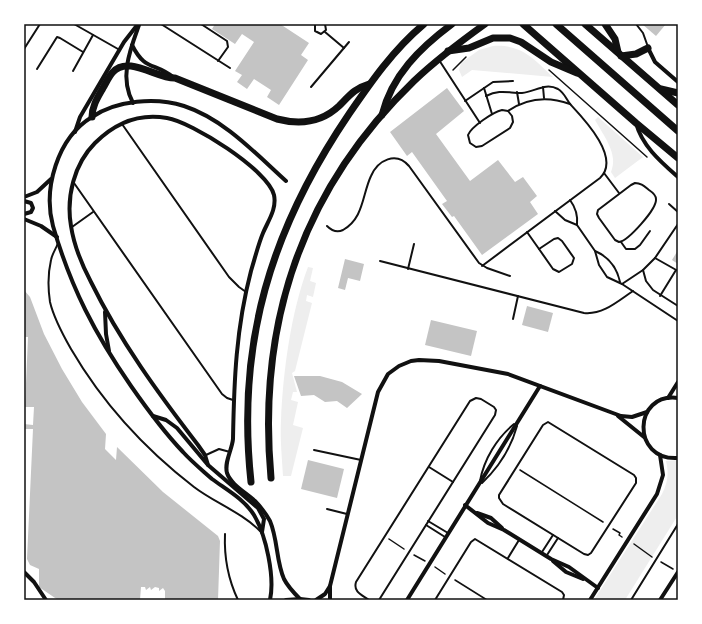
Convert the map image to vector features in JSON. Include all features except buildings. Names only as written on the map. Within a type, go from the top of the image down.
[{"type":"main road","points":[[251,482],[247,439],[250,373],[256,328],[267,280],[282,236],[301,195],[329,146],[369,84],[394,54],[423,24]]},
{"type":"main road","points":[[382,114],[388,95],[404,68],[422,49],[452,24]]},
{"type":"main road","points":[[271,478],[268,424],[270,374],[276,330],[287,285],[304,239],[326,194],[353,152],[382,114],[438,59],[485,24]]},
{"type":"main road","points":[[523,24],[678,158]]},
{"type":"main road","points":[[556,24],[678,131]]},
{"type":"main road","points":[[585,24],[678,105]]},
{"type":"main road","points":[[604,24],[615,40],[620,54]]},
{"type":"main road","points":[[448,51],[469,48],[492,38],[510,38],[521,42],[558,66],[581,75]]},
{"type":"main road","points":[[620,54],[636,54],[648,48]]},
{"type":"main road","points":[[92,117],[93,106],[112,73],[118,68],[126,67],[138,68],[167,78],[175,78],[277,119],[294,122],[311,121],[327,115],[356,89],[369,84]]},
{"type":"main road","points":[[658,88],[678,93]]},
{"type":"street","points":[[133,103],[126,86],[126,67],[139,24]]},
{"type":"street","points":[[139,24],[129,35],[120,50],[80,117],[74,133],[60,156],[52,179],[50,211],[70,277],[78,297],[111,356],[153,416],[179,447],[197,466],[243,502],[254,515],[262,534],[271,575],[270,600]]},
{"type":"street","points":[[132,45],[139,57],[144,62],[168,73],[175,78]]},
{"type":"street","points":[[648,48],[658,66],[678,82]]},
{"type":"street","points":[[74,133],[92,117],[107,109],[133,103],[148,102],[163,102],[183,106],[202,114],[243,143],[286,182]]},
{"type":"street","points":[[208,465],[205,455],[198,444],[130,352],[105,311],[81,262],[71,228],[70,200],[73,182],[80,164],[92,146],[105,134],[122,123],[132,119],[150,116],[177,120],[212,138],[256,172],[268,184],[273,193],[274,208],[262,234],[246,292],[238,339],[233,400],[233,442],[226,466],[227,473],[230,477],[256,502],[266,518],[274,535],[283,578],[289,588],[300,599]]},
{"type":"street","points":[[636,123],[648,148],[678,177]]},
{"type":"street","points":[[24,197],[37,192],[52,179]]},
{"type":"street","points":[[24,201],[31,203],[33,208],[30,212],[24,214]]},
{"type":"street","points":[[24,219],[41,226],[58,240]]},
{"type":"street","points":[[105,311],[106,334],[111,356]]},
{"type":"street","points":[[330,600],[330,586],[380,385],[388,374],[398,366],[405,363],[425,360],[480,368],[508,374],[616,414],[632,416],[647,412]]},
{"type":"street","points":[[668,398],[678,382]]},
{"type":"street","points":[[407,600],[540,386]]},
{"type":"street","points":[[644,437],[643,424],[647,412],[656,403],[668,398],[678,398]]},
{"type":"street","points":[[616,414],[644,437],[650,448],[660,455],[678,458]]},
{"type":"street","points":[[153,416],[166,420],[177,428],[208,465],[252,502],[266,518]]},
{"type":"street","points":[[590,600],[660,488],[663,468],[660,455]]},
{"type":"street","points":[[465,506],[475,512],[491,518],[504,530],[551,559],[569,567],[598,588]]},
{"type":"street","points":[[262,534],[266,518]]},
{"type":"street","points":[[24,572],[34,582],[46,600]]},
{"type":"street","points":[[660,600],[678,572]]},
{"type":"street","points":[[34,582],[39,585]]},
{"type":"street","points":[[316,600],[325,594],[330,586]]},
{"type":"street","points":[[286,600],[309,600]]},
{"type":"lane","points":[[24,49],[40,24]]},
{"type":"lane","points":[[74,24],[120,50]]},
{"type":"lane","points":[[161,24],[165,25],[230,68]]},
{"type":"lane","points":[[201,24],[227,41],[228,47],[218,61]]},
{"type":"lane","points":[[315,24],[314,28],[316,32],[321,34],[325,32]]},
{"type":"lane","points":[[325,24],[325,32]]},
{"type":"lane","points":[[636,24],[643,33],[648,48]]},
{"type":"lane","points":[[325,32],[344,48]]},
{"type":"lane","points":[[73,71],[93,35]]},
{"type":"lane","points":[[37,69],[57,37],[83,52]]},
{"type":"lane","points":[[311,87],[349,42]]},
{"type":"lane","points":[[438,59],[480,123]]},
{"type":"lane","points":[[465,101],[490,83],[497,81],[513,81]]},
{"type":"lane","points":[[482,266],[600,178],[607,167],[607,160],[602,146],[591,128],[570,104],[565,95],[558,89],[548,86],[530,91],[501,91],[486,96]]},
{"type":"lane","points":[[543,87],[544,98]]},
{"type":"lane","points":[[484,88],[492,114]]},
{"type":"lane","points":[[517,92],[519,104]]},
{"type":"lane","points":[[508,111],[513,119],[510,128],[482,146],[470,144],[468,134],[471,129],[492,114],[502,110],[508,111],[519,104],[544,98],[570,104]]},
{"type":"lane","points":[[122,123],[229,277],[246,292]]},
{"type":"lane","points":[[327,226],[331,230],[337,232],[350,225],[360,211],[368,182],[373,172],[384,160],[397,158],[404,161],[409,166],[482,266],[510,276]]},
{"type":"lane","points":[[604,173],[619,194]]},
{"type":"lane","points":[[73,182],[222,394],[233,400]]},
{"type":"lane","points":[[620,242],[629,236],[643,222],[656,199],[643,184],[638,182],[631,185],[599,209],[597,214],[615,240],[620,242],[626,249],[636,249],[650,231]]},
{"type":"lane","points":[[570,200],[576,210],[578,220],[577,226]]},
{"type":"lane","points":[[668,204],[678,212]]},
{"type":"lane","points":[[556,211],[565,220],[577,226],[595,251],[599,265],[604,273],[611,279],[621,283],[677,320]]},
{"type":"lane","points":[[71,228],[93,212]]},
{"type":"lane","points":[[621,283],[642,270],[655,258],[678,224]]},
{"type":"lane","points":[[527,232],[539,249],[557,272],[572,264],[574,260],[572,255],[558,238],[552,240],[539,249]]},
{"type":"lane","points":[[58,240],[51,260],[49,282],[50,302],[60,329],[90,378],[117,413],[161,460],[208,497],[239,514],[254,525],[262,534]]},
{"type":"lane","points":[[408,268],[414,244]]},
{"type":"lane","points":[[595,251],[612,263],[621,283]]},
{"type":"lane","points":[[655,258],[677,270],[660,296]]},
{"type":"lane","points":[[380,262],[589,314],[603,311],[633,291]]},
{"type":"lane","points":[[642,270],[648,284],[653,290],[660,296],[678,306]]},
{"type":"lane","points":[[513,319],[518,296]]},
{"type":"lane","points":[[370,600],[356,591],[355,584],[472,399],[479,398],[496,410],[494,416],[379,600]]},
{"type":"lane","points":[[479,485],[483,469],[492,449],[505,432],[518,421]]},
{"type":"lane","points":[[548,422],[634,475],[636,478],[636,483],[608,525],[588,555],[553,535],[500,500],[499,495],[543,425],[548,422]]},
{"type":"lane","points":[[205,455],[219,449],[231,452]]},
{"type":"lane","points":[[314,450],[361,460]]},
{"type":"lane","points":[[429,467],[453,482]]},
{"type":"lane","points":[[327,509],[348,515]]},
{"type":"lane","points":[[428,521],[447,535]]},
{"type":"lane","points":[[631,600],[678,524]]},
{"type":"lane","points":[[426,525],[447,535]]},
{"type":"lane","points":[[225,534],[225,555],[228,575],[238,600]]},
{"type":"lane","points":[[541,553],[553,535]]},
{"type":"lane","points":[[546,556],[558,538]]},
{"type":"lane","points":[[435,600],[471,542],[474,540],[479,540],[562,592],[564,595],[563,600]]},
{"type":"lane","points":[[508,558],[520,540]]},
{"type":"path","points":[[516,467],[608,525],[620,533],[619,535],[678,572]]},
{"type":"path","points":[[385,537],[488,600]]},
{"type":"shaded area","points":[[493,46],[512,47],[520,50],[527,54],[553,77],[472,70],[462,77],[459,70],[461,63],[479,50]]},
{"type":"shaded area","points":[[598,117],[643,157],[615,178],[611,172],[613,165],[612,152],[606,138],[595,120]]},
{"type":"shaded area","points":[[308,267],[313,268],[310,281],[316,283],[313,297],[307,295],[306,301],[312,303],[295,371],[292,373],[297,392],[293,392],[291,400],[298,402],[293,425],[303,428],[291,476],[283,476],[281,428],[286,363],[297,303]]},
{"type":"shaded area","points":[[678,460],[678,515],[625,600],[594,600],[662,494],[667,478],[666,461]]}]
